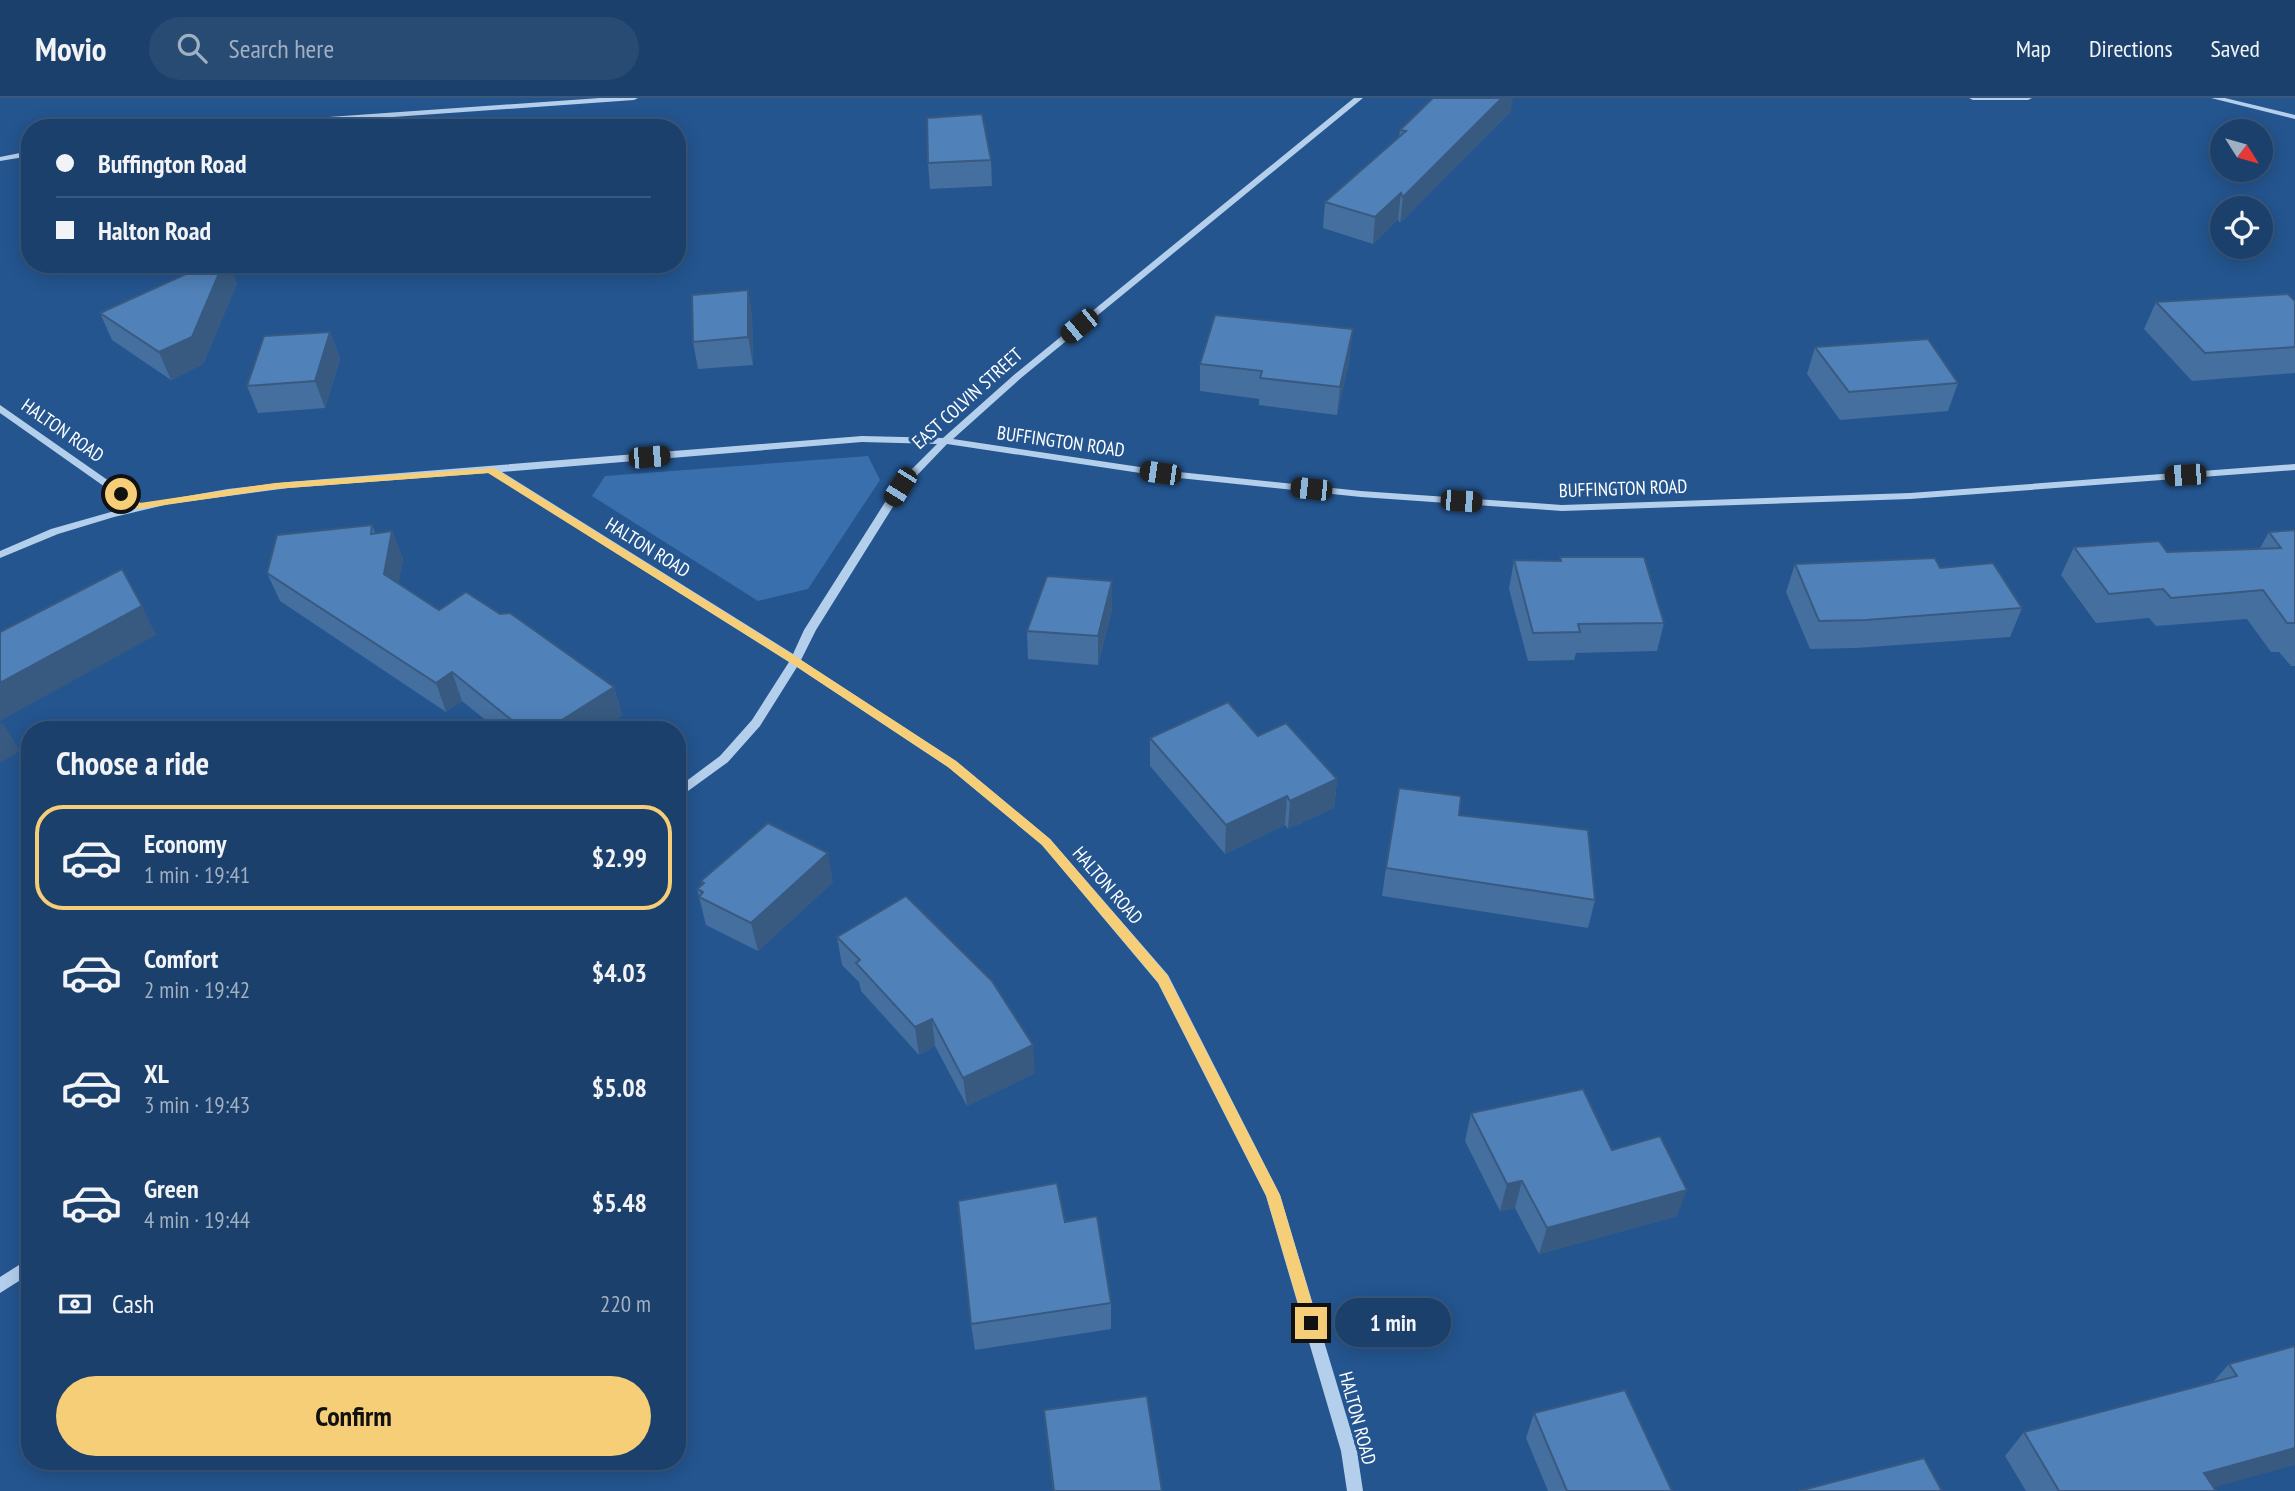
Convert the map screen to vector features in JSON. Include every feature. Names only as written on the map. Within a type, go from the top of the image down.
[{"type":"street","points":[[330,119],[635,98]]},
{"type":"street","name":"EAST COLVIN STREET","points":[[686,788],[724,759],[757,723],[795,661],[810,630],[900,487],[945,442],[1029,368],[1359,98]]},
{"type":"street","points":[[1973,98],[2028,98]]},
{"type":"street","points":[[2215,98],[2295,117]]},
{"type":"street","points":[[0,159],[21,155]]},
{"type":"street","name":"HALTON ROAD","points":[[0,408],[138,506]]},
{"type":"street","name":"BUFFINGTON ROAD","points":[[0,555],[28,542],[138,506],[275,486],[862,439],[945,442],[1160,473],[1362,494],[1562,508],[1910,496],[2295,467]]},
{"type":"street","name":"HALTON ROAD","points":[[490,470],[795,661],[952,764],[1046,842],[1163,979],[1273,1195],[1349,1451],[1355,1491]]},
{"type":"street","points":[[0,1286],[21,1271]]},
{"type":"shaded area","points":[[868,456],[880,480],[808,589],[758,601],[592,496],[605,476]]},
{"type":"building","points":[[1433,98],[1502,98],[1403,197],[1401,193],[1375,217],[1325,202],[1406,131],[1400,130]]},
{"type":"building","points":[[982,114],[991,160],[928,163],[927,118]]},
{"type":"building","points":[[188,273],[219,273],[192,337],[159,352],[100,313]]},
{"type":"building","points":[[748,290],[748,337],[693,342],[692,295]]},
{"type":"building","points":[[2288,294],[2295,301],[2295,347],[2205,353],[2156,302]]},
{"type":"building","points":[[1215,315],[1353,329],[1340,387],[1260,378],[1262,371],[1200,364]]},
{"type":"building","points":[[330,332],[315,381],[247,386],[264,336]]},
{"type":"building","points":[[1928,339],[1958,383],[1849,392],[1815,347]]},
{"type":"building","points":[[372,525],[371,534],[392,531],[384,574],[439,610],[466,592],[500,614],[510,613],[614,687],[560,721],[513,721],[452,672],[436,683],[267,573],[277,535]]},
{"type":"building","points":[[2295,530],[2295,623],[2287,623],[2263,590],[2171,598],[2163,589],[2109,594],[2074,547],[2159,541],[2167,552],[2281,548],[2269,532]]},
{"type":"building","points":[[1560,557],[1644,557],[1664,623],[1578,624],[1580,632],[1533,633],[1514,560],[1561,561]]},
{"type":"building","points":[[1935,558],[1940,568],[1993,563],[2022,608],[1819,621],[1795,564]]},
{"type":"building","points":[[122,569],[142,606],[0,683],[0,632]]},
{"type":"building","points":[[1047,576],[1112,581],[1098,636],[1027,631]]},
{"type":"building","points":[[1228,702],[1258,736],[1286,723],[1337,779],[1290,801],[1287,796],[1226,825],[1150,738]]},
{"type":"building","points":[[1399,788],[1461,796],[1459,815],[1588,830],[1595,900],[1386,868]]},
{"type":"building","points":[[768,823],[828,853],[751,923],[699,897],[703,892],[697,889],[704,883],[701,881]]},
{"type":"building","points":[[906,896],[992,981],[1033,1045],[963,1078],[932,1019],[915,1027],[856,963],[860,960],[837,937]]},
{"type":"building","points":[[1583,1089],[1612,1150],[1660,1136],[1687,1190],[1547,1228],[1522,1181],[1507,1184],[1471,1113]]},
{"type":"building","points":[[1057,1183],[1065,1222],[1097,1216],[1111,1303],[971,1324],[958,1201]]},
{"type":"building","points":[[2295,1346],[2295,1448],[2204,1473],[2216,1491],[2059,1491],[2024,1432],[2237,1376],[2229,1364]]},
{"type":"building","points":[[1625,1390],[1672,1491],[1567,1491],[1534,1413]]},
{"type":"building","points":[[1147,1396],[1162,1491],[1054,1491],[1044,1410]]},
{"type":"building","points":[[1924,1458],[1942,1491],[1799,1491]]},
{"type":"route","points":[[121,494],[138,506],[275,486],[490,470],[795,661],[952,764],[1046,842],[1163,979],[1273,1195],[1311,1323]]}]
